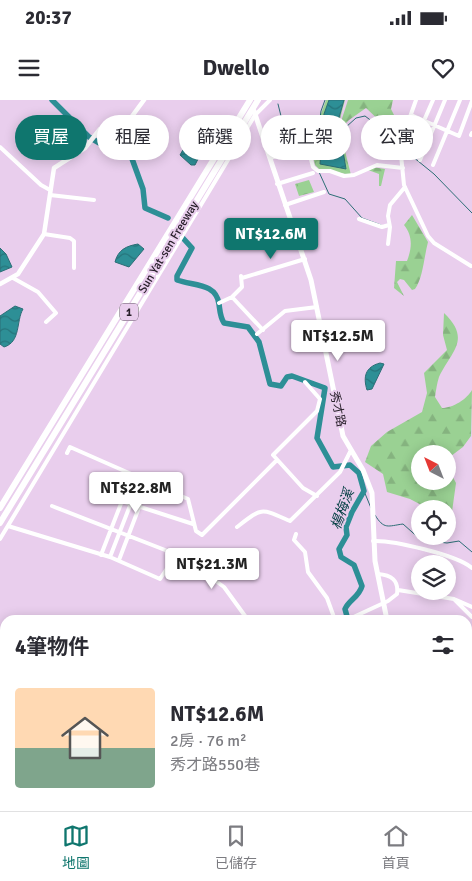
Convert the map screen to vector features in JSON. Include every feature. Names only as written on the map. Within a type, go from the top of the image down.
[{"type":"highway","name":"Sun Yat-sen Freeway","points":[[0,508],[250,100]]},
{"type":"highway","name":"Sun Yat-sen Freeway","points":[[0,523],[258,100]]},
{"type":"main road","name":"秀才路","points":[[254,113],[261,133]]},
{"type":"main road","name":"秀才路","points":[[271,160],[277,184],[305,259],[317,307],[341,425],[350,452],[363,470],[372,493],[373,541],[386,615]]},
{"type":"street","points":[[0,284],[3,280],[13,278],[37,248],[44,234],[54,168],[84,148],[100,129],[127,123],[144,100]]},
{"type":"street","points":[[0,539],[188,227],[254,113],[270,100]]},
{"type":"street","points":[[411,115],[416,100]]},
{"type":"street","points":[[427,115],[433,100]]},
{"type":"street","points":[[433,131],[445,100]]},
{"type":"street","points":[[433,165],[460,100]]},
{"type":"street","points":[[435,126],[459,136],[472,101]]},
{"type":"street","points":[[0,147],[50,192],[94,200]]},
{"type":"street","points":[[311,160],[313,167],[317,171]]},
{"type":"street","points":[[401,160],[404,187],[428,236],[434,243],[471,266]]},
{"type":"street","points":[[277,184],[317,171],[344,176],[354,175],[377,165],[402,168]]},
{"type":"street","points":[[388,244],[390,206],[404,187]]},
{"type":"street","points":[[285,205],[324,192]]},
{"type":"street","points":[[359,219],[382,227],[389,225]]},
{"type":"street","points":[[44,234],[70,238],[74,241],[74,268]]},
{"type":"street","points":[[219,303],[232,297],[242,287],[242,277],[305,259]]},
{"type":"street","points":[[13,278],[38,292],[56,313],[46,322]]},
{"type":"street","points":[[232,297],[263,330]]},
{"type":"street","points":[[257,334],[284,311],[317,307]]},
{"type":"street","points":[[305,382],[320,399],[317,411],[272,455],[307,491],[317,496]]},
{"type":"street","points":[[66,453],[70,447],[180,494],[188,499],[193,524],[196,531],[202,535],[277,460]]},
{"type":"street","points":[[237,527],[259,511],[266,510],[290,521],[340,472],[350,452]]},
{"type":"street","points":[[101,554],[122,501],[140,505],[193,524]]},
{"type":"street","points":[[110,557],[131,503]]},
{"type":"street","points":[[119,560],[140,505]]},
{"type":"street","points":[[52,506],[129,534],[183,557],[224,587],[244,615]]},
{"type":"street","points":[[8,526],[119,560],[160,579],[176,555]]},
{"type":"street","points":[[296,534],[294,540],[305,552],[308,572],[327,598],[333,615]]},
{"type":"street","points":[[373,541],[403,544],[456,558],[472,568]]},
{"type":"street","points":[[359,615],[393,598],[398,590],[397,583],[390,576],[378,574]]},
{"type":"street","points":[[398,590],[411,592]]},
{"type":"street","points":[[455,600],[470,615]]},
{"type":"street","points":[[456,600],[472,607]]},
{"type":"green space","points":[[326,100],[345,100],[341,115],[321,114]]},
{"type":"green space","points":[[348,100],[393,100],[391,109],[394,115],[373,115],[366,108],[351,119],[351,115],[343,115]]},
{"type":"green space","points":[[314,160],[347,160],[351,175],[319,169]]},
{"type":"green space","points":[[372,167],[385,169],[381,186],[379,186],[379,174],[368,170]]},
{"type":"green space","points":[[309,180],[314,192],[299,196],[295,184]]},
{"type":"green space","points":[[412,215],[428,242],[422,273],[415,289],[412,290],[404,280],[400,279],[397,282],[404,296],[394,288],[396,261],[407,261],[411,242],[409,233],[404,225]]},
{"type":"green space","points":[[444,313],[452,322],[457,331],[458,338],[457,345],[439,377],[435,397],[442,408],[446,408],[467,397],[472,390],[471,436],[463,447],[456,452],[456,445],[411,445],[411,490],[455,490],[454,500],[412,500],[387,492],[383,474],[365,462],[371,446],[387,432],[422,412],[427,393],[424,373],[447,350],[443,335]]},
{"type":"water","points":[[329,100],[344,100],[340,115],[324,114]]},
{"type":"water","points":[[186,160],[198,160],[195,165],[191,165]]},
{"type":"water","points":[[320,160],[344,160],[346,169],[320,164]]},
{"type":"water","points":[[138,244],[144,249],[129,267],[115,262],[118,254],[123,249]]},
{"type":"water","points":[[0,248],[6,254],[12,267],[0,272]]},
{"type":"water","points":[[15,306],[23,309],[16,336],[13,341],[4,347],[0,344],[0,316]]},
{"type":"water","points":[[380,363],[384,364],[372,389],[367,390],[366,373],[371,367]]},
{"type":"waterway","name":"楊梅溪","points":[[52,100],[89,137],[108,148],[131,156],[143,189],[145,208],[168,218]]},
{"type":"waterway","points":[[320,115],[325,100]]},
{"type":"waterway","points":[[278,104],[281,115]]},
{"type":"waterway","points":[[351,123],[361,117]]},
{"type":"waterway","points":[[417,160],[434,174],[472,213]]},
{"type":"waterway","points":[[319,172],[329,194],[345,199],[362,218],[381,225]]},
{"type":"waterway","name":"楊梅溪","points":[[182,237],[192,248],[177,276],[177,280],[203,286],[214,292],[224,323],[248,327],[259,342],[270,384],[281,386],[287,377],[292,376],[325,388],[317,438],[333,467],[350,465],[359,473],[364,491],[352,512],[346,527],[347,535],[339,549],[341,557],[354,565],[362,586],[359,593],[345,609],[347,615]]},
{"type":"waterway","points":[[364,491],[371,508]]},
{"type":"waterway","points":[[375,515],[381,523],[387,526],[403,524],[421,540],[447,543],[459,541],[472,552]]}]
